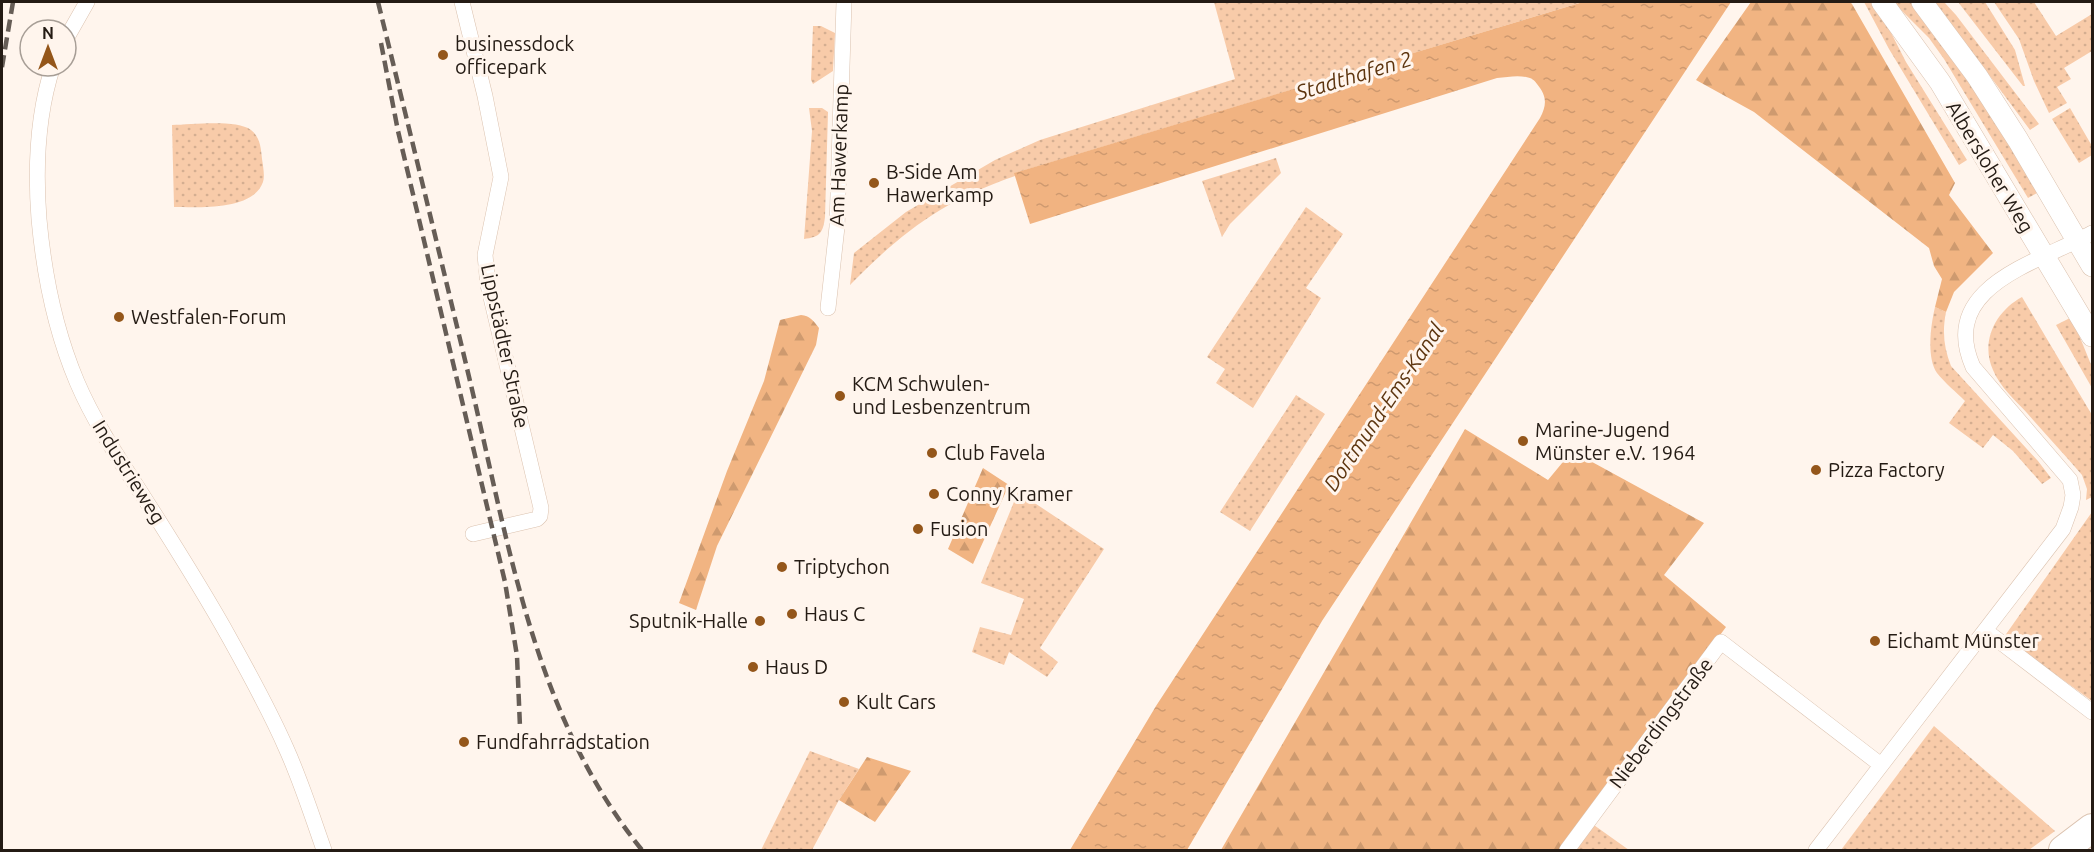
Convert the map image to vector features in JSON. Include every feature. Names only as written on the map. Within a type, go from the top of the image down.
[{"type":"highway","points":[[2062,850],[2092,828]]},
{"type":"main road","name":"Albersloher Weg","points":[[1882,2],[1940,82],[2092,336]]},
{"type":"main road","name":"Albersloher Weg","points":[[1922,2],[1977,76],[2085,237],[2092,266]]},
{"type":"street","points":[[78,18],[87,2]]},
{"type":"street","name":"Lippstädter Straße","points":[[462,2],[490,117],[501,177],[485,255],[486,277],[541,508],[537,519],[473,534]]},
{"type":"street","name":"Am Hawerkamp","points":[[828,308],[837,227],[844,2]]},
{"type":"street","name":"Industrieweg","points":[[49,78],[40,126],[38,203],[49,292],[68,359],[77,383],[99,426],[219,620],[265,705],[287,749],[324,850]]},
{"type":"street","points":[[1816,850],[2063,529],[2073,495],[2070,480],[1982,379],[1968,354],[1966,325],[1972,309],[1983,294],[2000,280],[2043,255],[2085,237]]},
{"type":"street","points":[[1986,630],[2092,712]]},
{"type":"street","name":"Nieberdingstraße","points":[[1566,850],[1721,642],[1881,765]]},
{"type":"shaded area","points":[[1214,2],[1583,2],[1015,173],[1015,176],[966,196],[925,220],[888,249],[850,285],[854,253],[906,212],[995,160],[1040,140],[1235,79]]},
{"type":"shaded area","points":[[1864,2],[1871,2],[1883,17],[1906,62],[1967,160],[1959,165],[1889,49]]},
{"type":"shaded area","points":[[1893,2],[1911,2],[1945,45],[2039,192],[2028,198],[1944,59],[1929,38]]},
{"type":"shaded area","points":[[1935,2],[1944,2],[1956,15],[2039,124],[2030,130]]},
{"type":"shaded area","points":[[1958,2],[1985,2],[2015,50],[2025,86],[2023,86]]},
{"type":"shaded area","points":[[1994,2],[2034,2],[2056,36],[2092,14],[2092,51],[2064,68],[2071,79],[2057,87],[2067,103],[2049,113],[2034,81],[2019,39]]},
{"type":"shaded area","points":[[813,26],[821,26],[835,33],[833,71],[813,84],[811,80]]},
{"type":"shaded area","points":[[809,108],[822,108],[828,112],[825,217],[820,233],[804,239],[812,131]]},
{"type":"shaded area","points":[[2070,108],[2092,146],[2092,155],[2079,163],[2052,119]]},
{"type":"shaded area","points":[[224,124],[251,130],[260,143],[264,171],[263,182],[257,191],[237,203],[210,207],[174,207],[172,125]]},
{"type":"shaded area","points":[[1276,158],[1281,173],[1230,224],[1222,237],[1202,181]]},
{"type":"shaded area","points":[[1306,207],[1343,234],[1306,288],[1321,298],[1253,408],[1216,383],[1225,369],[1207,357]]},
{"type":"shaded area","points":[[2022,297],[2092,415],[2092,497],[2086,500],[2087,489],[2082,475],[2004,388],[1989,359],[1988,348],[1993,328],[2005,310]]},
{"type":"shaded area","points":[[1935,307],[1946,312],[1944,340],[1951,366],[2038,461],[2051,478],[2042,484],[2013,451],[1993,435],[1983,448],[1949,423],[1965,401],[1940,377],[1931,358],[1930,340]]},
{"type":"shaded area","points":[[2070,318],[2092,367],[2092,388],[2056,325]]},
{"type":"shaded area","points":[[1296,395],[1325,414],[1250,531],[1220,512]]},
{"type":"shaded area","points":[[1018,492],[1104,549],[1040,648],[1058,662],[1047,677],[1009,652],[1004,665],[972,652],[980,627],[1011,635],[1024,599],[981,583]]},
{"type":"shaded area","points":[[2092,512],[2092,701],[2004,637]]},
{"type":"shaded area","points":[[1934,726],[2055,831],[2029,850],[1841,850]]},
{"type":"shaded area","points":[[810,751],[859,769],[812,850],[761,850]]},
{"type":"shaded area","points":[[1591,823],[1629,850],[1572,850]]},
{"type":"green space","points":[[1751,2],[1850,2],[1852,4],[1955,183],[1949,195],[1993,253],[1954,292],[1946,312],[1935,307],[1942,279],[1934,266],[1929,248],[1754,112],[1696,80]]},
{"type":"green space","points":[[801,315],[807,316],[819,328],[816,345],[717,546],[696,610],[679,603],[727,471],[764,381],[780,320]]},
{"type":"green space","points":[[1465,429],[1548,480],[1572,451],[1704,523],[1664,575],[1726,627],[1560,850],[1221,850]]},
{"type":"green space","points":[[983,468],[1009,485],[973,564],[948,549]]},
{"type":"green space","points":[[867,757],[911,771],[875,822],[839,800]]},
{"type":"water","points":[[1583,2],[1731,2],[1322,621],[1187,850],[1070,850],[1156,706],[1540,118],[1545,101],[1540,88],[1531,79],[1519,76],[1497,78],[1030,224],[1014,173]]},
{"type":"railway","points":[[2,67],[13,2]]},
{"type":"railway","points":[[378,2],[513,566],[530,627],[550,686],[575,744],[605,798],[642,850]]},
{"type":"railway","points":[[381,43],[398,131],[505,582],[517,656],[520,727]]},
{"type":"place","name":"businessdock officepark","points":[[443,55]]},
{"type":"place","name":"B-Side Am Hawerkamp","points":[[874,183]]},
{"type":"place","name":"Westfalen-Forum","points":[[119,317]]},
{"type":"place","name":"KCM Schwulen- und Lesbenzentrum","points":[[840,396]]},
{"type":"place","name":"Marine-Jugend Münster e.V. 1964","points":[[1523,441]]},
{"type":"place","name":"Club Favela","points":[[932,453]]},
{"type":"place","name":"Pizza Factory","points":[[1816,470]]},
{"type":"place","name":"Conny Kramer","points":[[934,494]]},
{"type":"place","name":"Fusion","points":[[918,529]]},
{"type":"place","name":"Triptychon","points":[[782,567]]},
{"type":"place","name":"Haus C","points":[[792,614]]},
{"type":"place","name":"Sputnik-Halle","points":[[760,621]]},
{"type":"place","name":"Eichamt Münster","points":[[1875,641]]},
{"type":"place","name":"Haus D","points":[[753,667]]},
{"type":"place","name":"Kult Cars","points":[[844,702]]},
{"type":"place","name":"Fundfahrradstation","points":[[464,742]]},
{"type":"water label","name":"Stadthafen 2","points":[[1354,76]]},
{"type":"water label","name":"Dortmund-Ems-Kanal","points":[[1384,407]]}]
